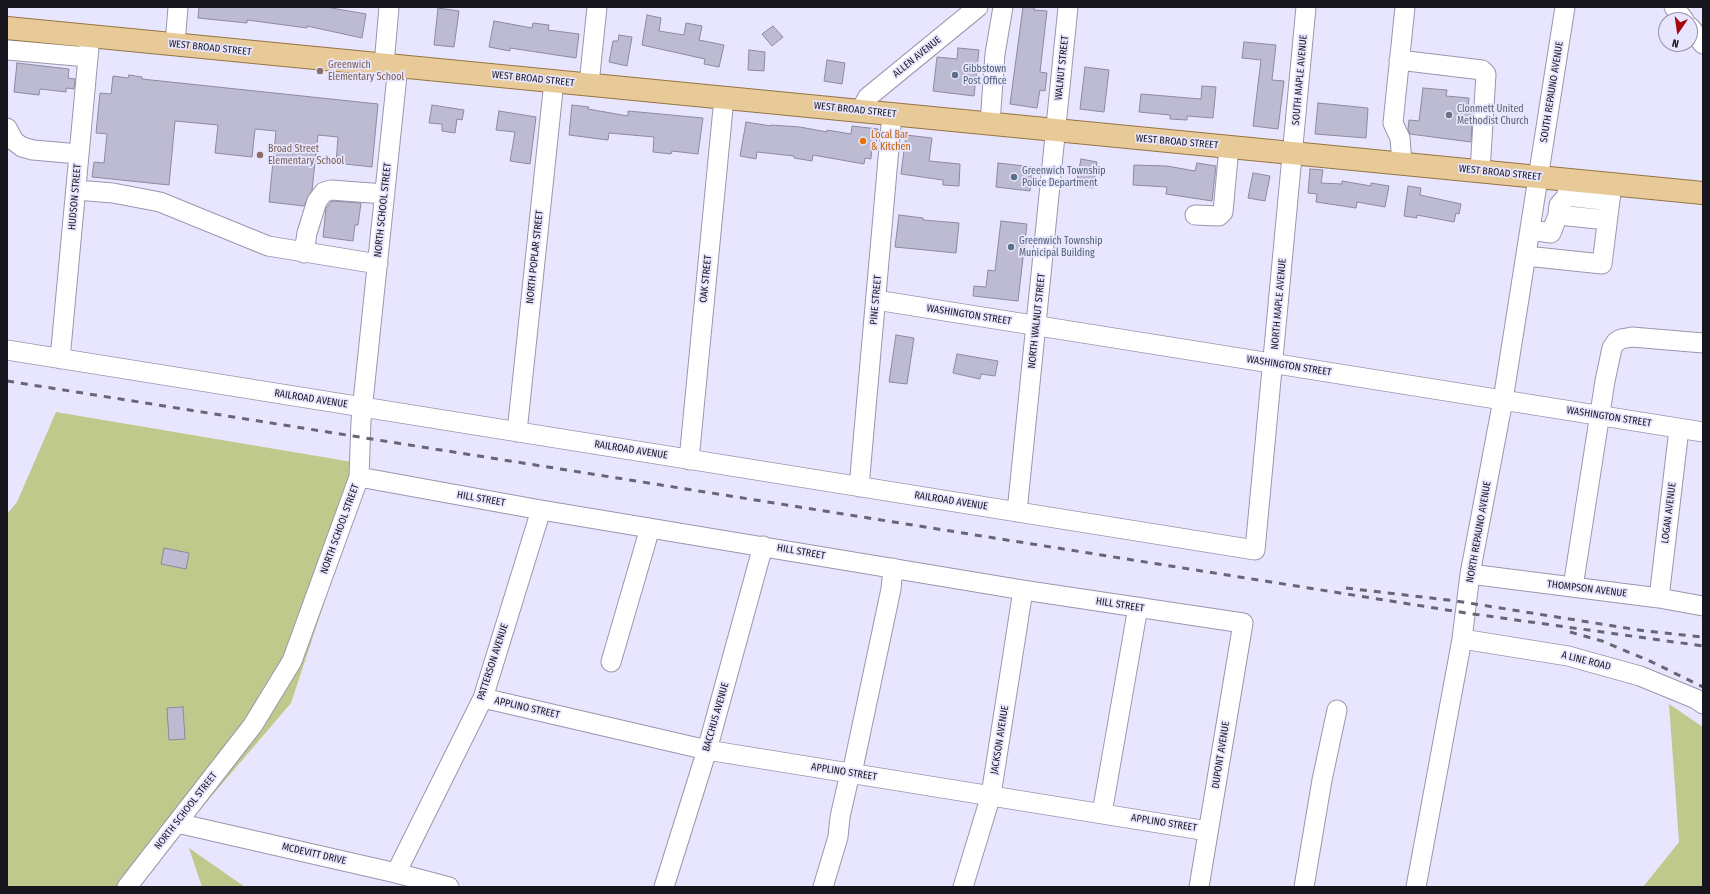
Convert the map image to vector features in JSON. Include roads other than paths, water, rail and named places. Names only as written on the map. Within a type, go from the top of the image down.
[{"type":"main road","name":"WEST BROAD STREET","points":[[8,28],[1539,177],[1563,199],[1610,192],[1703,193]]},
{"type":"street","points":[[175,44],[178,7]]},
{"type":"street","name":"NORTH SCHOOL STREET","points":[[127,887],[253,725],[292,661],[359,477],[363,407],[385,194],[391,65],[389,7]]},
{"type":"street","points":[[589,84],[597,7]]},
{"type":"street","name":"ALLEN AVENUE","points":[[860,111],[868,97],[978,7]]},
{"type":"street","points":[[990,124],[996,54],[1003,7]]},
{"type":"street","name":"WALNUT STREET","points":[[1056,130],[1068,7]]},
{"type":"street","name":"SOUTH MAPLE AVENUE","points":[[1293,153],[1306,7]]},
{"type":"street","points":[[1402,163],[1400,138],[1393,123],[1405,7]]},
{"type":"street","name":"SOUTH REPAUNO AVENUE","points":[[1539,177],[1565,7]]},
{"type":"street","points":[[8,28],[7,55],[88,57]]},
{"type":"street","name":"HUDSON STREET","points":[[60,359],[90,36]]},
{"type":"street","points":[[1399,60],[1482,70],[1486,74],[1480,171]]},
{"type":"street","name":"NORTH POPLAR STREET","points":[[517,432],[554,81]]},
{"type":"street","name":"OAK STREET","points":[[689,460],[724,98]]},
{"type":"street","name":"PINE STREET","points":[[859,487],[892,114]]},
{"type":"street","points":[[7,128],[14,141],[22,147],[33,150],[79,154]]},
{"type":"street","name":"NORTH WALNUT STREET","points":[[1017,512],[1056,130]]},
{"type":"street","points":[[1195,215],[1220,216],[1223,212],[1229,147]]},
{"type":"street","name":"NORTH MAPLE AVENUE","points":[[1255,550],[1293,153]]},
{"type":"street","name":"NORTH REPAUNO AVENUE","points":[[1416,887],[1462,639],[1470,574],[1503,400],[1539,177]]},
{"type":"street","points":[[76,190],[113,193],[160,202],[268,246],[378,264]]},
{"type":"street","points":[[304,252],[307,232],[317,201],[324,192],[331,190],[385,194]]},
{"type":"street","points":[[1526,256],[1602,264],[1610,192]]},
{"type":"street","points":[[1530,230],[1551,232],[1563,199]]},
{"type":"street","points":[[1535,202],[1563,199],[1607,220]]},
{"type":"street","name":"WASHINGTON STREET","points":[[876,300],[1703,432]]},
{"type":"street","points":[[1573,587],[1608,361],[1616,342],[1621,339],[1632,338],[1703,343]]},
{"type":"street","name":"RAILROAD AVENUE","points":[[7,350],[1255,550]]},
{"type":"street","name":"LOGAN AVENUE","points":[[1659,598],[1679,429]]},
{"type":"street","name":"HILL STREET","points":[[359,477],[541,510],[1023,590],[1243,623]]},
{"type":"street","name":"PATTERSON AVENUE","points":[[396,873],[483,698],[541,510]]},
{"type":"street","points":[[611,662],[650,528]]},
{"type":"street","name":"BACCHUS AVENUE","points":[[664,887],[706,750],[763,546]]},
{"type":"street","points":[[823,887],[838,837],[840,817],[891,589],[893,568]]},
{"type":"street","name":"THOMPSON AVENUE","points":[[1470,574],[1659,598],[1703,606]]},
{"type":"street","name":"JACKSON AVENUE","points":[[963,887],[991,795],[1023,590]]},
{"type":"street","points":[[1102,813],[1138,607]]},
{"type":"street","name":"DUPONT AVENUE","points":[[1199,887],[1243,623]]},
{"type":"street","name":"A LINE ROAD","points":[[1462,639],[1575,658],[1640,676],[1696,699],[1703,704]]},
{"type":"street","name":"APPLINO STREET","points":[[483,698],[706,750],[1208,831]]},
{"type":"street","points":[[1304,887],[1322,780],[1337,710]]},
{"type":"street","name":"MCDEVITT DRIVE","points":[[177,823],[396,873],[449,887]]},
{"type":"railway","points":[[7,381],[1466,613],[1703,646]]},
{"type":"railway","points":[[1346,588],[1456,601],[1645,631],[1703,637]]},
{"type":"railway","points":[[1570,632],[1602,641],[1652,662],[1703,687]]},
{"type":"place","name":"Greenwich Elementary School","points":[[320,71]]},
{"type":"place","name":"Gibbstown Post Office","points":[[955,75]]},
{"type":"place","name":"Clonmett United Methodist Church","points":[[1449,115]]},
{"type":"place","name":"Local Bar & Kitchen","points":[[863,141]]},
{"type":"place","name":"Broad Street Elementary School","points":[[260,155]]},
{"type":"place","name":"Greenwich Township Police Department","points":[[1014,177]]},
{"type":"place","name":"Greenwich Township Municipal Building","points":[[1011,247]]}]
